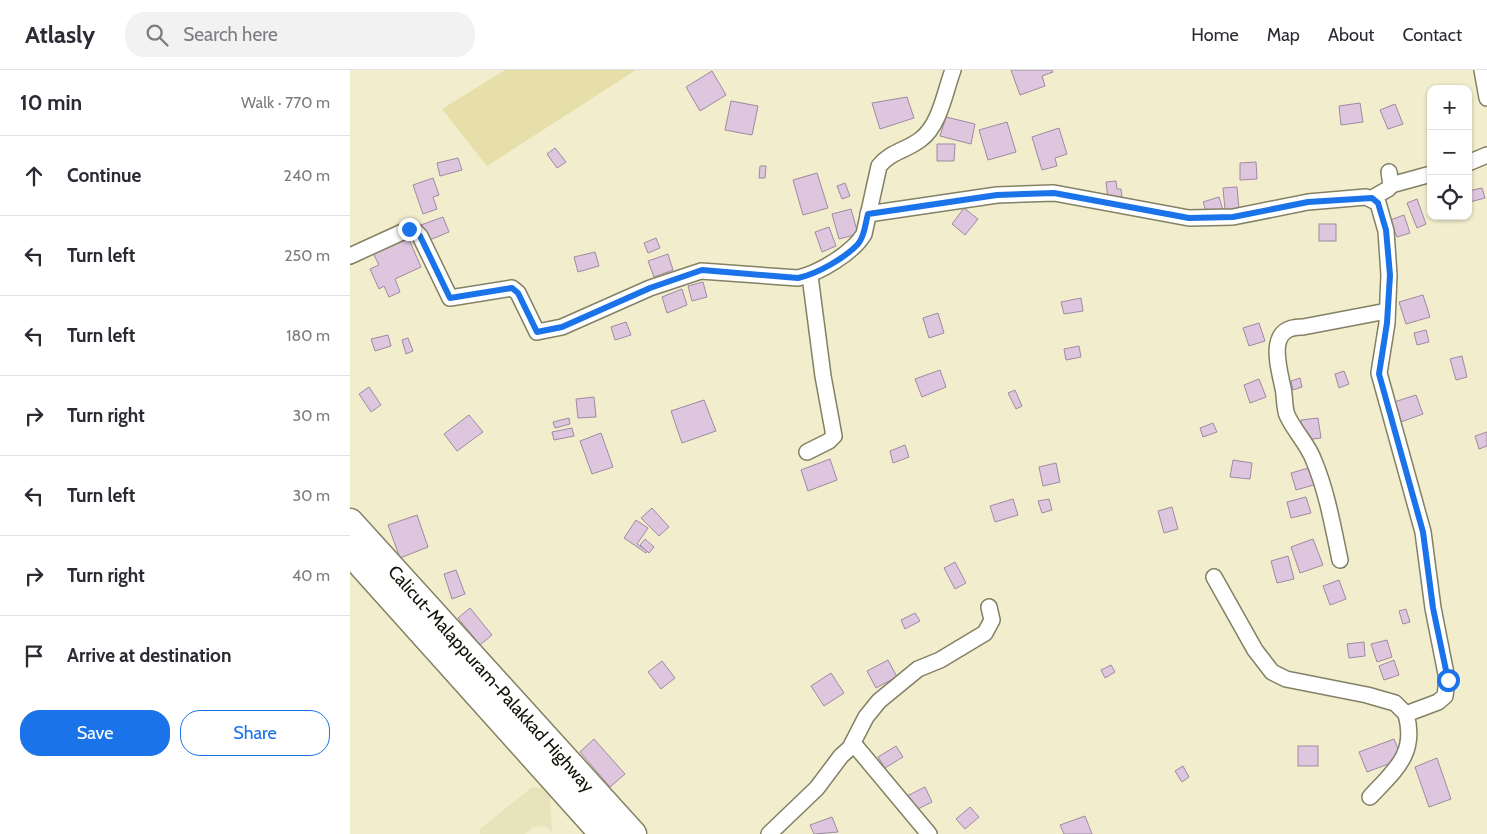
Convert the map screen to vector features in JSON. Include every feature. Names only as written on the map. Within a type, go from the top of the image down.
[{"type":"highway","name":"Calicut-Malappuram-Palakkad Highway","points":[[350,522],[633,834]]},
{"type":"highway","name":"Calicut-Malappuram-Palakkad Highway","points":[[350,552],[603,834]]},
{"type":"street","points":[[350,256],[409,229],[415,231],[420,236],[450,298],[512,288],[518,293],[537,332],[562,327],[650,288],[702,270],[798,278],[810,276],[859,243],[864,234],[880,166],[885,158],[920,141],[929,132],[953,70]]},
{"type":"street","points":[[1482,70],[1487,98]]},
{"type":"street","points":[[1472,161],[1487,155]]},
{"type":"street","points":[[1372,198],[1390,178],[1427,174]]},
{"type":"street","points":[[868,214],[997,195],[1054,193],[1189,218],[1233,217],[1308,202],[1372,198],[1378,203],[1386,230],[1390,275],[1379,374],[1423,532],[1433,608],[1448,680],[1446,696],[1438,702],[1406,714]]},
{"type":"street","points":[[807,452],[829,441],[834,436],[823,376],[810,276]]},
{"type":"street","points":[[1340,560],[1328,505],[1314,459],[1298,437],[1287,413],[1278,367],[1278,338],[1290,326],[1302,327],[1387,311]]},
{"type":"street","points":[[1214,577],[1255,650],[1272,672],[1286,679],[1367,695],[1395,703],[1406,714],[1410,729],[1410,742],[1399,765],[1370,797]]},
{"type":"street","points":[[769,834],[817,788],[853,743],[866,717],[879,700],[918,669],[940,660],[985,633],[992,620],[990,608]]},
{"type":"street","points":[[853,743],[929,834]]},
{"type":"shaded area","points":[[505,70],[636,70],[487,166],[442,109]]},
{"type":"shaded area","points":[[550,781],[556,790],[550,797],[552,832],[545,826],[533,827],[525,834],[480,834],[479,830],[532,787],[540,788]]},
{"type":"building","points":[[1011,70],[1052,70],[1053,72],[1042,76],[1045,86],[1020,95]]},
{"type":"building","points":[[712,71],[726,95],[700,111],[686,87]]},
{"type":"building","points":[[907,97],[914,118],[880,129],[872,103]]},
{"type":"building","points":[[731,101],[758,106],[752,135],[725,130]]},
{"type":"building","points":[[1360,103],[1363,122],[1341,125],[1339,106]]},
{"type":"building","points":[[1395,104],[1403,124],[1388,129],[1380,110]]},
{"type":"building","points":[[946,117],[975,124],[971,144],[940,136]]},
{"type":"building","points":[[1007,122],[1016,152],[988,160],[979,130]]},
{"type":"building","points":[[1059,128],[1067,154],[1055,158],[1057,166],[1042,170],[1032,137]]},
{"type":"building","points":[[937,144],[955,144],[954,161],[937,161]]},
{"type":"building","points":[[555,148],[566,162],[557,168],[547,154]]},
{"type":"building","points":[[458,158],[462,170],[440,176],[437,163]]},
{"type":"building","points":[[1256,162],[1257,179],[1240,180],[1240,163]]},
{"type":"building","points":[[760,166],[766,166],[765,178],[759,178]]},
{"type":"building","points":[[817,173],[828,208],[803,215],[793,180]]},
{"type":"building","points":[[433,178],[439,195],[433,197],[437,209],[423,214],[413,185]]},
{"type":"building","points":[[1116,181],[1117,189],[1121,189],[1122,197],[1108,199],[1106,182]]},
{"type":"building","points":[[845,183],[850,196],[842,199],[837,186]]},
{"type":"building","points":[[1237,187],[1239,209],[1225,210],[1223,188]]},
{"type":"building","points":[[1482,188],[1485,198],[1472,201],[1472,190]]},
{"type":"building","points":[[1219,197],[1223,210],[1207,214],[1203,202]]},
{"type":"building","points":[[1417,199],[1426,224],[1417,228],[1407,203]]},
{"type":"building","points":[[964,208],[978,219],[965,235],[952,224]]},
{"type":"building","points":[[851,209],[858,234],[839,239],[832,214]]},
{"type":"building","points":[[1404,215],[1410,233],[1397,237],[1390,220]]},
{"type":"building","points":[[443,217],[449,232],[427,241],[421,225]]},
{"type":"building","points":[[1319,224],[1336,224],[1336,241],[1319,241]]},
{"type":"building","points":[[829,227],[836,246],[822,252],[815,232]]},
{"type":"building","points":[[408,237],[421,267],[395,279],[400,292],[389,297],[384,286],[379,289],[370,269],[379,265],[373,253]]},
{"type":"building","points":[[656,238],[660,248],[648,253],[644,243]]},
{"type":"building","points":[[595,252],[599,266],[578,272],[574,257]]},
{"type":"building","points":[[668,254],[673,270],[654,277],[648,261]]},
{"type":"building","points":[[703,282],[707,297],[692,301],[688,286]]},
{"type":"building","points":[[682,289],[687,305],[667,313],[662,297]]},
{"type":"building","points":[[1423,295],[1430,317],[1406,324],[1399,302]]},
{"type":"building","points":[[1081,298],[1083,311],[1064,314],[1061,302]]},
{"type":"building","points":[[938,313],[944,333],[929,338],[923,318]]},
{"type":"building","points":[[626,322],[631,335],[615,340],[611,327]]},
{"type":"building","points":[[1259,323],[1265,341],[1249,346],[1243,328]]},
{"type":"building","points":[[1426,330],[1429,342],[1417,345],[1414,333]]},
{"type":"building","points":[[388,335],[391,346],[375,351],[371,339]]},
{"type":"building","points":[[408,338],[413,351],[406,354],[402,340]]},
{"type":"building","points":[[1079,346],[1081,357],[1066,360],[1064,349]]},
{"type":"building","points":[[1462,356],[1467,377],[1456,380],[1450,359]]},
{"type":"building","points":[[940,370],[946,387],[922,397],[915,379]]},
{"type":"building","points":[[1344,371],[1349,384],[1339,388],[1335,374]]},
{"type":"building","points":[[1300,378],[1302,387],[1293,390],[1291,381]]},
{"type":"building","points":[[1259,379],[1266,397],[1250,403],[1244,385]]},
{"type":"building","points":[[369,387],[381,405],[371,412],[359,394]]},
{"type":"building","points":[[1015,390],[1022,406],[1016,409],[1008,393]]},
{"type":"building","points":[[1416,395],[1423,414],[1398,423],[1391,403]]},
{"type":"building","points":[[594,397],[596,417],[578,418],[576,399]]},
{"type":"building","points":[[704,400],[716,431],[682,443],[671,411]]},
{"type":"building","points":[[469,415],[483,432],[457,451],[444,434]]},
{"type":"building","points":[[569,418],[570,424],[555,428],[553,422]]},
{"type":"building","points":[[1318,418],[1321,438],[1304,440],[1301,420]]},
{"type":"building","points":[[1213,423],[1217,432],[1203,437],[1200,428]]},
{"type":"building","points":[[572,428],[574,436],[554,440],[552,432]]},
{"type":"building","points":[[1487,432],[1487,446],[1479,449],[1475,436]]},
{"type":"building","points":[[601,433],[613,467],[592,474],[580,441]]},
{"type":"building","points":[[905,445],[909,457],[893,463],[890,451]]},
{"type":"building","points":[[830,459],[837,480],[808,491],[801,470]]},
{"type":"building","points":[[1233,460],[1252,463],[1250,479],[1230,477]]},
{"type":"building","points":[[1056,463],[1060,482],[1043,486],[1039,467]]},
{"type":"building","points":[[1312,467],[1317,484],[1296,490],[1291,473]]},
{"type":"building","points":[[1306,497],[1311,513],[1291,518],[1287,502]]},
{"type":"building","points":[[1013,499],[1018,515],[995,522],[990,506]]},
{"type":"building","points":[[1049,499],[1052,510],[1042,513],[1038,501]]},
{"type":"building","points":[[1172,507],[1178,529],[1164,533],[1158,511]]},
{"type":"building","points":[[652,508],[669,527],[659,536],[641,518]]},
{"type":"building","points":[[417,515],[428,547],[400,558],[388,525]]},
{"type":"building","points":[[636,520],[648,528],[637,544],[647,551],[646,553],[624,538]]},
{"type":"building","points":[[645,539],[654,547],[649,553],[640,545]]},
{"type":"building","points":[[1313,539],[1323,565],[1300,573],[1291,547]]},
{"type":"building","points":[[1288,556],[1294,579],[1277,583],[1271,561]]},
{"type":"building","points":[[955,562],[966,583],[955,589],[944,568]]},
{"type":"building","points":[[456,570],[465,594],[452,599],[444,574]]},
{"type":"building","points":[[1339,580],[1346,599],[1330,605],[1323,586]]},
{"type":"building","points":[[470,608],[492,635],[480,645],[458,618]]},
{"type":"building","points":[[1406,609],[1410,622],[1403,624],[1399,611]]},
{"type":"building","points":[[915,613],[920,621],[905,629],[901,620]]},
{"type":"building","points":[[1387,640],[1392,657],[1377,662],[1371,644]]},
{"type":"building","points":[[1364,642],[1365,656],[1349,658],[1347,644]]},
{"type":"building","points":[[888,660],[897,677],[876,688],[867,671]]},
{"type":"building","points":[[1394,660],[1399,675],[1384,680],[1379,666]]},
{"type":"building","points":[[662,661],[675,678],[661,689],[648,672]]},
{"type":"building","points":[[1111,665],[1115,672],[1105,678],[1101,670]]},
{"type":"building","points":[[831,673],[844,693],[824,706],[811,686]]},
{"type":"building","points":[[594,739],[625,774],[610,787],[580,752]]},
{"type":"building","points":[[1394,739],[1402,759],[1367,772],[1359,752]]},
{"type":"building","points":[[896,746],[903,757],[885,768],[878,757]]},
{"type":"building","points":[[1298,746],[1318,746],[1318,766],[1298,766]]},
{"type":"building","points":[[1437,758],[1451,799],[1429,807],[1415,767]]},
{"type":"building","points":[[1183,766],[1189,777],[1182,782],[1175,771]]},
{"type":"building","points":[[925,787],[932,802],[914,811],[907,796]]},
{"type":"building","points":[[970,807],[979,817],[965,829],[956,819]]},
{"type":"building","points":[[1085,816],[1092,834],[1064,834],[1060,825]]},
{"type":"building","points":[[832,817],[838,832],[814,834],[810,825]]},
{"type":"route","points":[[409,229],[415,231],[420,236],[450,298],[512,288],[518,293],[527,308],[537,332],[562,327],[650,288],[702,270],[798,278],[810,276],[859,243],[864,234],[868,214],[997,195],[1054,193],[1189,218],[1233,217],[1308,202],[1372,198],[1378,203],[1386,230],[1390,275],[1387,323],[1379,374],[1423,532],[1433,608],[1448,680]]}]
